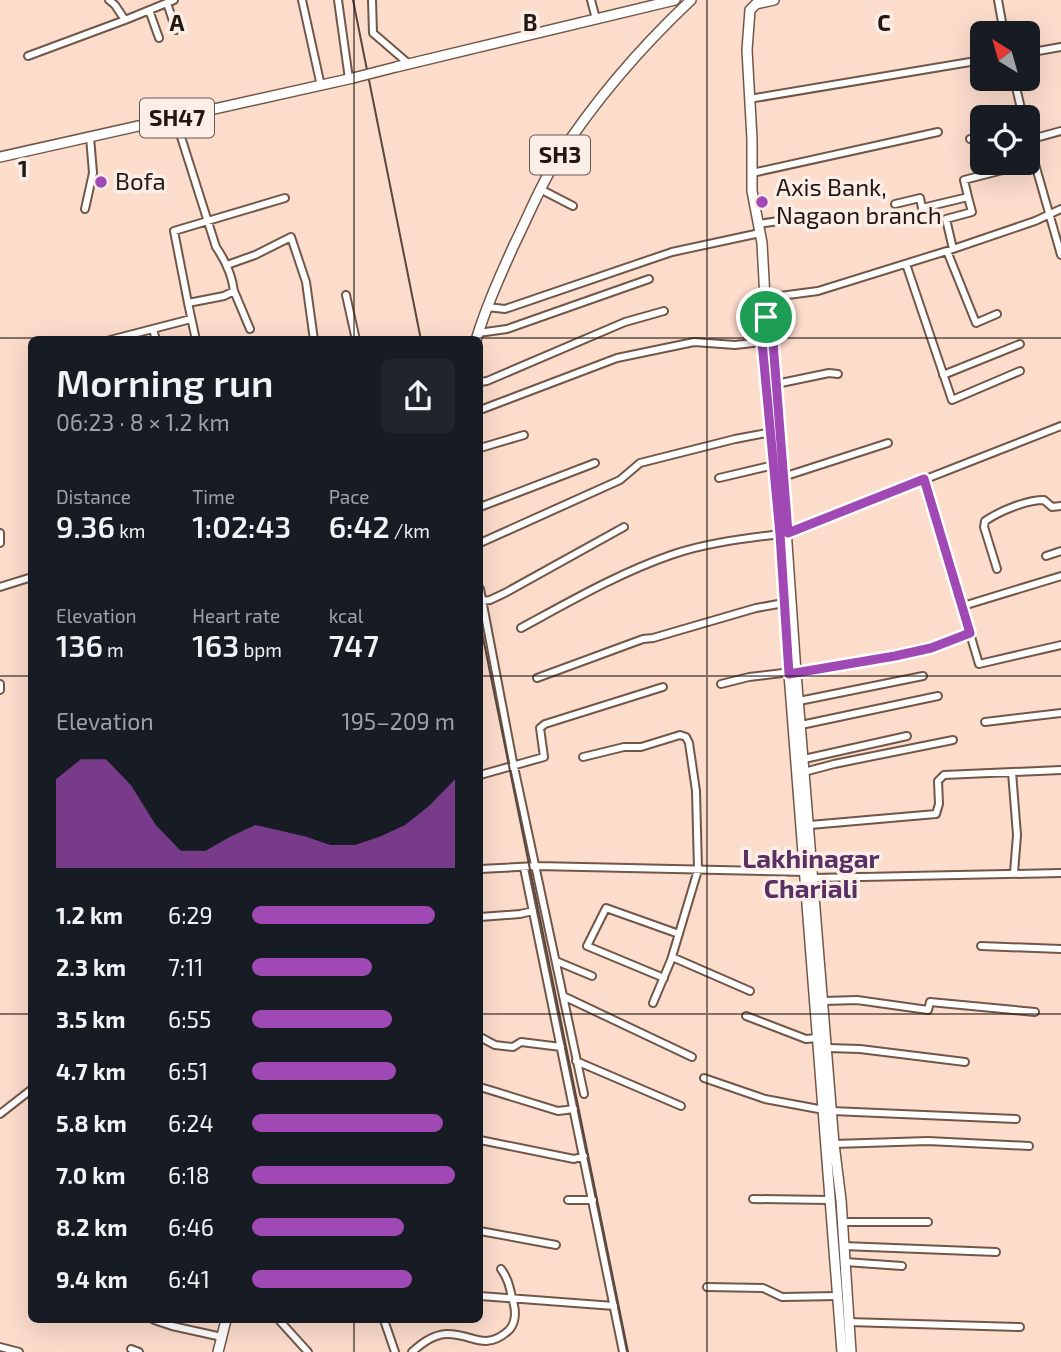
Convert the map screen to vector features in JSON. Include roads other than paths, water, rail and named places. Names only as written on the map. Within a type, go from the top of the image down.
[{"type":"main road","name":"SH47","points":[[0,158],[321,86],[674,0]]},
{"type":"main road","name":"SH3","points":[[477,336],[487,307],[540,189],[557,160],[598,102],[691,0]]},
{"type":"main road","points":[[774,0],[754,2],[748,19],[752,191],[759,228],[766,317],[771,327],[776,384],[774,465],[784,533],[810,874],[828,1048],[829,1200],[842,1352]]},
{"type":"main road","points":[[766,317],[761,328],[762,342],[783,478],[784,603],[799,701],[810,825],[818,1038],[834,1144],[851,1352]]},
{"type":"main road","points":[[218,1352],[225,1323]]},
{"type":"street","points":[[109,0],[125,20]]},
{"type":"street","points":[[302,0],[321,86]]},
{"type":"street","points":[[338,0],[351,78]]},
{"type":"street","points":[[372,0],[373,33],[409,64]]},
{"type":"street","points":[[591,0],[596,19]]},
{"type":"street","points":[[998,0],[1002,21]]},
{"type":"street","points":[[28,55],[171,1],[176,30]]},
{"type":"street","points":[[149,10],[159,38]]},
{"type":"street","points":[[1040,50],[1061,47]]},
{"type":"street","points":[[749,99],[970,62]]},
{"type":"street","points":[[175,118],[216,247],[227,265],[234,291],[250,329]]},
{"type":"street","points":[[1040,135],[1061,131]]},
{"type":"street","points":[[752,173],[939,132]]},
{"type":"street","points":[[85,209],[93,173],[90,137]]},
{"type":"street","points":[[983,175],[964,180],[972,212],[946,219],[950,250],[976,323],[997,314]]},
{"type":"street","points":[[1038,175],[1061,255]]},
{"type":"street","points":[[540,189],[573,206]]},
{"type":"street","points":[[895,204],[920,198],[922,208],[968,197]]},
{"type":"street","points":[[195,336],[174,231],[285,198]]},
{"type":"street","points":[[765,298],[818,290],[906,264],[1035,221],[1061,209]]},
{"type":"street","points":[[487,307],[505,309],[660,256],[806,217]]},
{"type":"street","points":[[227,265],[255,255],[291,236],[306,282],[313,336]]},
{"type":"street","points":[[906,264],[952,400],[1020,371]]},
{"type":"street","points":[[477,336],[507,329],[649,279]]},
{"type":"street","points":[[188,303],[224,296],[234,291]]},
{"type":"street","points":[[346,295],[355,336]]},
{"type":"street","points":[[483,381],[625,322],[664,311]]},
{"type":"street","points":[[127,336],[191,319]]},
{"type":"street","points":[[153,330],[155,336]]},
{"type":"street","points":[[483,409],[617,358],[694,342],[735,345],[762,342]]},
{"type":"street","points":[[943,375],[1020,344]]},
{"type":"street","points":[[776,384],[828,373],[838,374]]},
{"type":"street","points":[[521,628],[586,593],[672,555],[784,533],[1061,426]]},
{"type":"street","points":[[483,542],[620,480],[640,463],[774,432]]},
{"type":"street","points":[[483,448],[524,435]]},
{"type":"street","points":[[783,478],[888,443]]},
{"type":"street","points":[[483,507],[595,463]]},
{"type":"street","points":[[719,478],[774,465]]},
{"type":"street","points":[[924,479],[979,664],[1061,645]]},
{"type":"street","points":[[997,569],[984,527],[985,522],[1037,500],[1044,500],[1052,507],[1061,506]]},
{"type":"street","points":[[483,601],[505,593],[624,527]]},
{"type":"street","points":[[0,533],[0,543]]},
{"type":"street","points":[[1046,556],[1061,551]]},
{"type":"street","points":[[963,606],[1061,576]]},
{"type":"street","points":[[0,587],[28,578]]},
{"type":"street","points":[[537,678],[643,639],[784,603]]},
{"type":"street","points":[[483,606],[584,1094]]},
{"type":"street","points":[[721,684],[750,677],[857,664],[931,648],[970,633]]},
{"type":"street","points":[[799,701],[923,676]]},
{"type":"street","points":[[0,684],[0,690]]},
{"type":"street","points":[[483,774],[544,757],[540,729],[545,724],[663,687]]},
{"type":"street","points":[[801,725],[938,696]]},
{"type":"street","points":[[985,722],[1061,713]]},
{"type":"street","points":[[583,757],[624,747],[641,747],[680,735],[686,737],[696,791],[698,870],[673,957],[653,1003]]},
{"type":"street","points":[[804,759],[907,736]]},
{"type":"street","points":[[804,772],[953,740]]},
{"type":"street","points":[[810,825],[936,814],[939,804],[938,780],[944,775],[1061,770]]},
{"type":"street","points":[[1012,772],[1017,835],[1014,873]]},
{"type":"street","points":[[483,869],[537,866],[810,874],[1061,873]]},
{"type":"street","points":[[524,868],[623,1352]]},
{"type":"street","points":[[664,978],[587,946],[606,908],[679,934]]},
{"type":"street","points":[[483,917],[533,911]]},
{"type":"street","points":[[981,946],[1061,950]]},
{"type":"street","points":[[673,957],[750,991]]},
{"type":"street","points":[[556,961],[592,976]]},
{"type":"street","points":[[563,996],[692,1058]]},
{"type":"street","points":[[824,1001],[857,1000],[928,1010],[930,1002],[1035,1012]]},
{"type":"street","points":[[747,1016],[806,1039],[818,1038]]},
{"type":"street","points":[[483,1039],[495,1045],[513,1048],[521,1042],[561,1047]]},
{"type":"street","points":[[828,1048],[860,1049],[965,1062]]},
{"type":"street","points":[[576,1061],[681,1106]]},
{"type":"street","points":[[704,1077],[765,1099],[828,1110],[1016,1119]]},
{"type":"street","points":[[483,1088],[558,1111],[574,1109]]},
{"type":"street","points":[[0,1114],[28,1092]]},
{"type":"street","points":[[483,1141],[573,1159],[584,1156]]},
{"type":"street","points":[[834,1144],[928,1141],[1029,1146]]},
{"type":"street","points":[[568,1200],[593,1199]]},
{"type":"street","points":[[753,1199],[829,1200]]},
{"type":"street","points":[[842,1222],[928,1222]]},
{"type":"street","points":[[483,1232],[556,1245]]},
{"type":"street","points":[[843,1246],[996,1252]]},
{"type":"street","points":[[845,1262],[902,1266]]},
{"type":"street","points":[[412,1352],[432,1337],[447,1334],[484,1343],[493,1341],[513,1327],[515,1311],[509,1280],[501,1269]]},
{"type":"street","points":[[707,1287],[763,1287],[782,1297],[838,1296]]},
{"type":"street","points":[[483,1296],[614,1306]]},
{"type":"street","points":[[848,1322],[1020,1327]]},
{"type":"street","points":[[163,1323],[222,1337]]},
{"type":"street","points":[[282,1323],[308,1352]]},
{"type":"street","points":[[385,1323],[395,1352]]},
{"type":"street","points":[[0,1347],[19,1352]]},
{"type":"railway","points":[[353,0],[420,336]]},
{"type":"railway","points":[[483,638],[628,1352]]},
{"type":"place","name":"Bofa","points":[[101,182]]},
{"type":"place","name":"Axis Bank, Nagaon branch","points":[[762,202]]},
{"type":"district","name":"Lakhinagar Chariali","points":[[811,874]]}]
